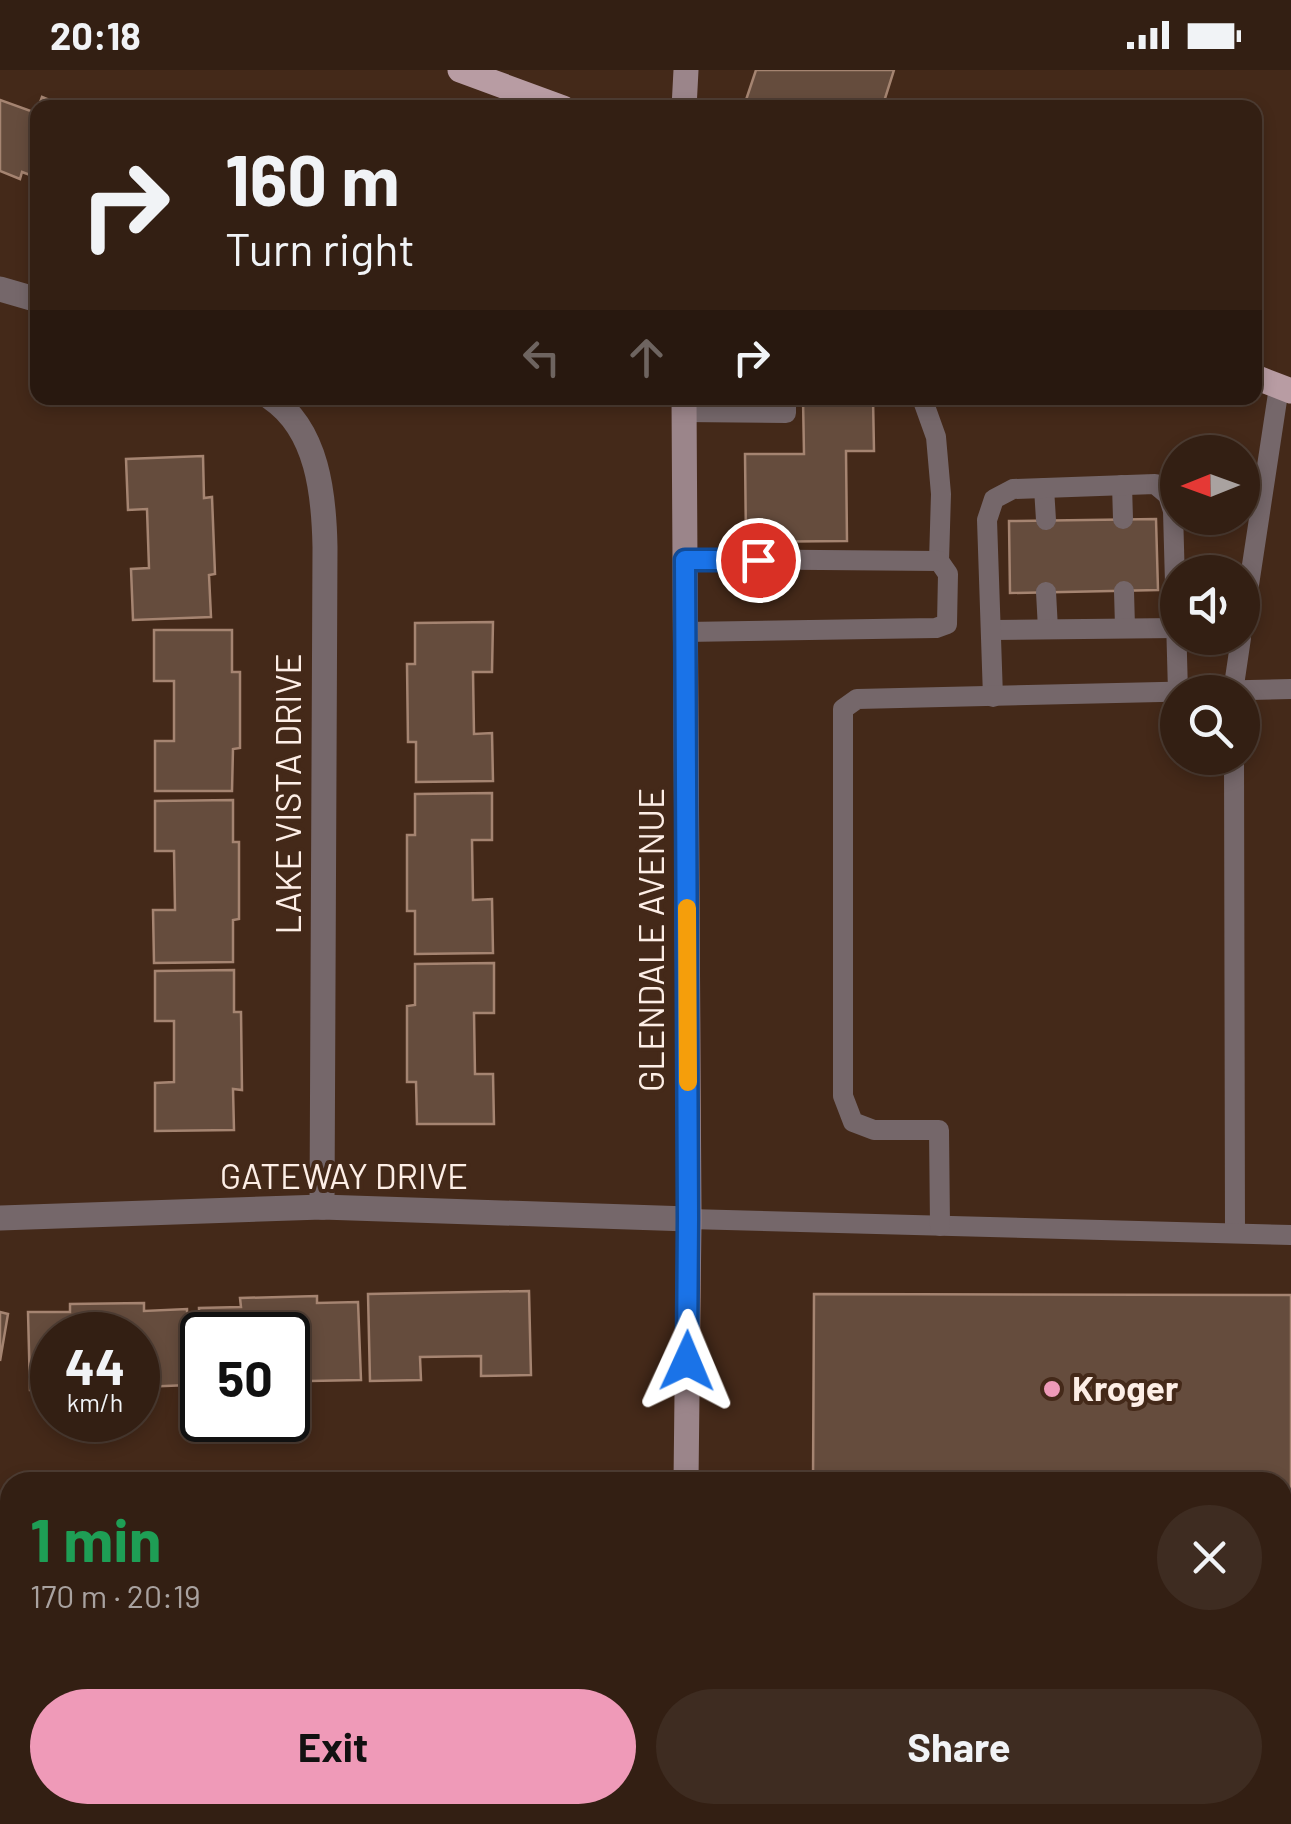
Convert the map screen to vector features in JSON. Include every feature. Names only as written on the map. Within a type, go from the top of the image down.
[{"type":"main road","points":[[460,70],[541,100]]},
{"type":"main road","points":[[684,100],[686,70]]},
{"type":"main road","name":"GLENDALE AVENUE","points":[[684,405],[686,1472]]},
{"type":"street","points":[[0,289],[30,298]]},
{"type":"street","name":"LAKE VISTA DRIVE","points":[[278,405],[299,425],[310,449],[324,513],[322,1206]]},
{"type":"street","name":"GATEWAY DRIVE","points":[[0,1218],[322,1206],[688,1219]]},
{"type":"lane","points":[[1252,555],[1275,385]]},
{"type":"lane","points":[[684,405],[786,413],[786,405]]},
{"type":"lane","points":[[685,632],[936,628],[947,624],[948,574],[939,561],[936,437],[925,405]]},
{"type":"lane","points":[[993,697],[987,520],[994,499],[1013,489],[1155,484],[1168,494],[1173,512],[1174,555]]},
{"type":"lane","points":[[1122,485],[1123,519]]},
{"type":"lane","points":[[1044,488],[1046,520]]},
{"type":"lane","points":[[685,560],[939,561]]},
{"type":"lane","points":[[1124,591],[1126,627]]},
{"type":"lane","points":[[1046,592],[1048,630]]},
{"type":"lane","points":[[992,630],[1160,628]]},
{"type":"lane","points":[[1260,691],[1291,690]]},
{"type":"lane","points":[[940,1226],[939,1130],[874,1130],[852,1122],[843,1096],[842,710],[857,698],[1160,692]]},
{"type":"lane","points":[[1234,775],[1235,1234]]},
{"type":"lane","points":[[688,1219],[1291,1235]]},
{"type":"building","points":[[756,70],[894,70],[885,100],[746,100]]},
{"type":"building","points":[[0,100],[30,111],[30,175],[22,172],[20,179],[0,171]]},
{"type":"building","points":[[803,405],[873,405],[874,451],[846,451],[847,541],[746,542],[745,454],[804,454]]},
{"type":"building","points":[[203,456],[204,498],[212,497],[215,574],[209,575],[211,617],[133,620],[131,569],[149,568],[147,509],[128,510],[126,459]]},
{"type":"building","points":[[1156,519],[1158,590],[1010,593],[1009,521]]},
{"type":"building","points":[[493,622],[492,672],[473,672],[474,734],[492,733],[493,781],[416,782],[416,742],[408,742],[407,664],[415,664],[415,623]]},
{"type":"building","points":[[154,630],[232,630],[232,672],[240,672],[240,748],[233,749],[232,791],[155,791],[155,741],[174,741],[174,681],[154,681]]},
{"type":"building","points":[[492,793],[492,840],[472,840],[473,900],[492,899],[493,953],[415,954],[415,911],[407,911],[407,835],[415,835],[415,794]]},
{"type":"building","points":[[233,800],[233,842],[239,842],[239,919],[233,920],[233,962],[154,963],[153,910],[175,910],[174,851],[155,851],[155,801]]},
{"type":"building","points":[[494,963],[494,1013],[474,1013],[475,1074],[493,1074],[494,1124],[417,1124],[416,1082],[407,1082],[407,1006],[415,1005],[415,964]]},
{"type":"building","points":[[234,970],[234,1012],[241,1012],[242,1090],[233,1089],[234,1130],[155,1131],[155,1083],[174,1082],[174,1021],[155,1021],[155,971]]},
{"type":"building","points":[[529,1291],[531,1375],[481,1376],[481,1356],[420,1357],[421,1380],[370,1381],[368,1294]]},
{"type":"building","name":"Kroger","points":[[814,1294],[1291,1295],[1291,1472],[813,1472]]},
{"type":"building","points":[[317,1296],[317,1303],[358,1302],[361,1380],[310,1381],[310,1312],[199,1312],[199,1308],[241,1307],[240,1298]]},
{"type":"building","points":[[144,1303],[144,1311],[187,1309],[180,1312],[180,1385],[160,1386],[160,1312],[70,1312],[70,1304]]},
{"type":"building","points":[[0,1312],[8,1314],[0,1361]]},
{"type":"building","points":[[28,1312],[30,1312],[30,1390]]},
{"type":"slow traffic","points":[[687,908],[688,1082]]},
{"type":"place","name":"Kroger","points":[[1052,1389]]},
{"type":"route","points":[[687,1361],[685,560],[758,560]]}]
